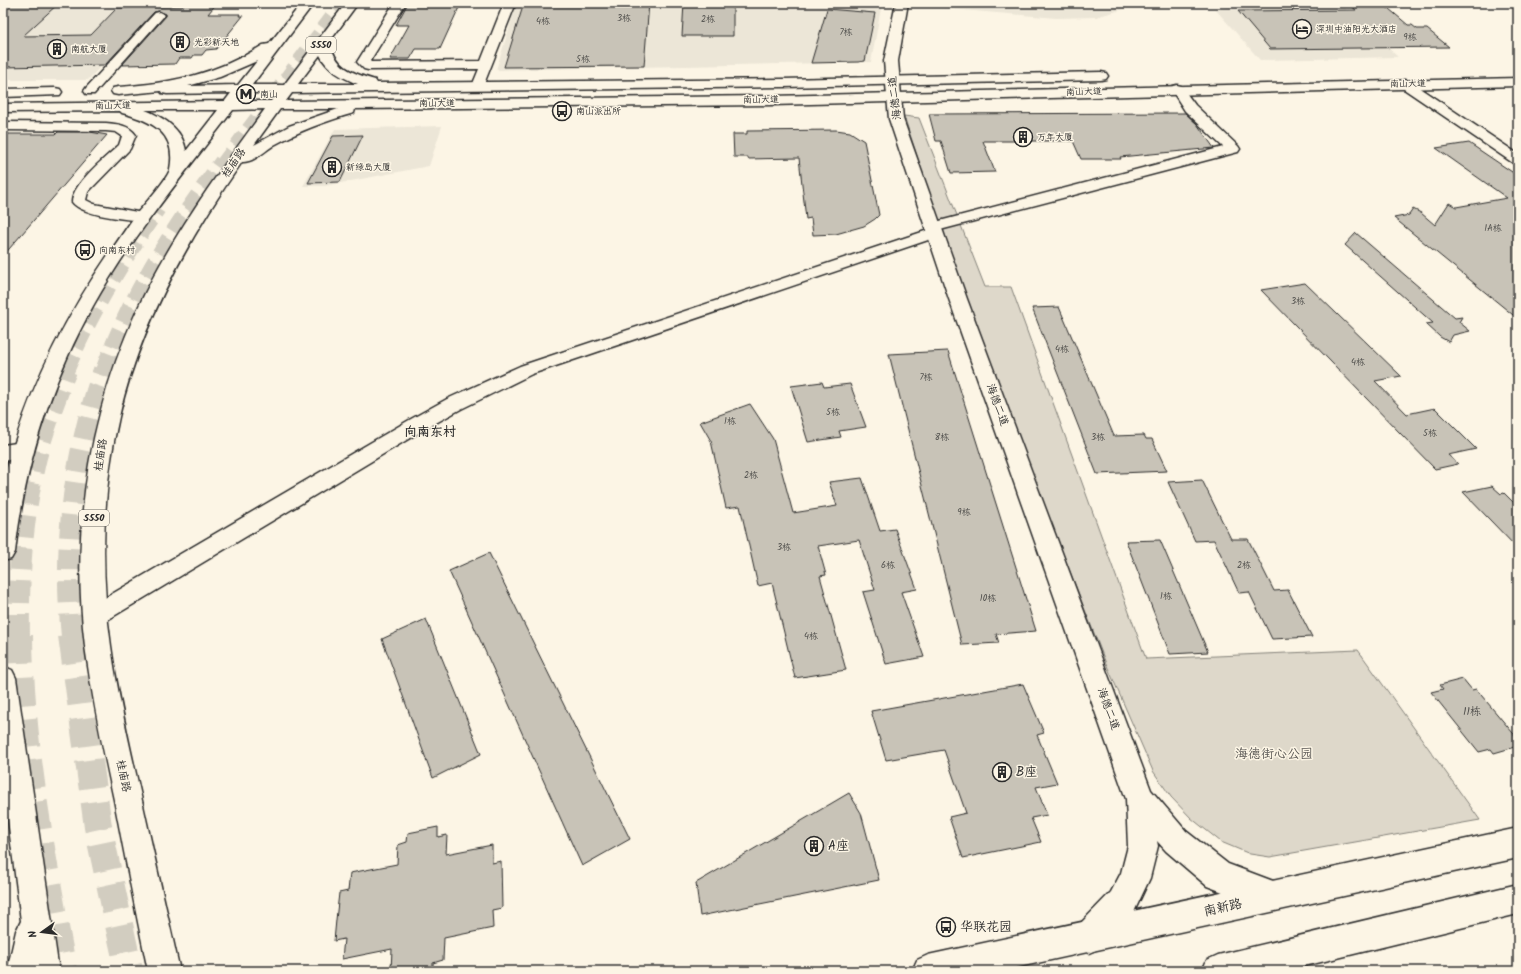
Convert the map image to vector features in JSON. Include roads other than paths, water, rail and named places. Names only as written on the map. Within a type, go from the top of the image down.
[{"type":"main road","points":[[3,552],[11,501],[13,452],[45,388],[70,332],[99,281],[143,217],[228,104],[308,3]]},
{"type":"main road","name":"桂庙路","points":[[165,968],[109,708],[98,644],[93,558],[98,470],[104,436],[111,406],[120,378],[145,315],[165,272],[201,211],[283,96],[352,3]]},
{"type":"main road","name":"海德二道","points":[[902,3],[891,61],[896,118],[934,230],[1140,799],[1143,846],[1135,878],[1122,903],[1089,937]]},
{"type":"main road","points":[[118,91],[167,86],[214,74],[254,57],[280,38]]},
{"type":"main road","points":[[324,41],[324,47],[328,58],[338,69],[359,80],[388,87]]},
{"type":"main road","points":[[1457,70],[1518,69]]},
{"type":"main road","name":"南山大道","points":[[3,108],[228,104],[283,96],[388,87],[893,81],[1117,76]]},
{"type":"main road","name":"南山大道","points":[[3,93],[242,88],[283,96],[384,103],[656,102],[894,98],[1177,89],[1518,82]]},
{"type":"main road","points":[[231,168],[242,159],[269,142],[299,127],[349,110],[384,103]]},
{"type":"main road","points":[[104,106],[134,112],[157,121],[166,128],[173,135],[180,151],[178,171]]},
{"type":"main road","points":[[3,678],[43,971]]},
{"type":"main road","name":"海德二道","points":[[1140,799],[1176,841],[1218,875],[1273,896]]},
{"type":"main road","name":"南新路","points":[[928,971],[1518,843]]},
{"type":"main road","points":[[1218,971],[1518,899]]},
{"type":"main road","points":[[23,971],[31,938],[34,906]]},
{"type":"street","points":[[400,3],[363,62],[368,66],[485,65]]},
{"type":"street","points":[[478,86],[510,3]]},
{"type":"street","points":[[90,91],[159,15]]},
{"type":"street","points":[[1405,84],[1518,160]]},
{"type":"street","points":[[96,615],[418,424],[490,386],[526,370],[934,230],[1233,149],[1190,108],[1177,89]]},
{"type":"street","points":[[3,126],[106,127],[125,131],[129,135],[125,146],[82,190],[79,196],[79,202],[83,206],[90,208],[143,217]]},
{"type":"tunnel","points":[[223,163],[342,3]]},
{"type":"tunnel","points":[[104,371],[115,342],[141,288],[171,237],[223,162]]},
{"type":"tunnel","points":[[65,371],[74,349],[95,308],[131,247],[157,208]]},
{"type":"tunnel","points":[[19,635],[20,569],[27,501],[36,457],[66,370]]},
{"type":"tunnel","points":[[72,636],[69,569],[73,502],[85,435],[104,370]]},
{"type":"tunnel","points":[[19,635],[23,720],[28,762],[63,971]]},
{"type":"tunnel","points":[[72,635],[98,827],[129,971]]},
{"type":"place","name":"深圳中油阳光大酒店","points":[[1302,29]]},
{"type":"place","name":"光彩新天地","points":[[180,42]]},
{"type":"place","name":"南航大厦","points":[[57,49]]},
{"type":"place","name":"南山","points":[[246,94]]},
{"type":"place","name":"南山派出所","points":[[562,111]]},
{"type":"place","name":"万年大厦","points":[[1023,137]]},
{"type":"place","name":"新绿岛大厦","points":[[332,167]]},
{"type":"place","name":"向南东村","points":[[85,250]]},
{"type":"place","name":"B座","points":[[1002,772]]},
{"type":"place","name":"A座","points":[[814,846]]},
{"type":"place","name":"华联花园","points":[[946,927]]},
{"type":"district","name":"向南东村","points":[[430,432]]},
{"type":"park label","name":"海德街心公园","points":[[1274,754]]}]
